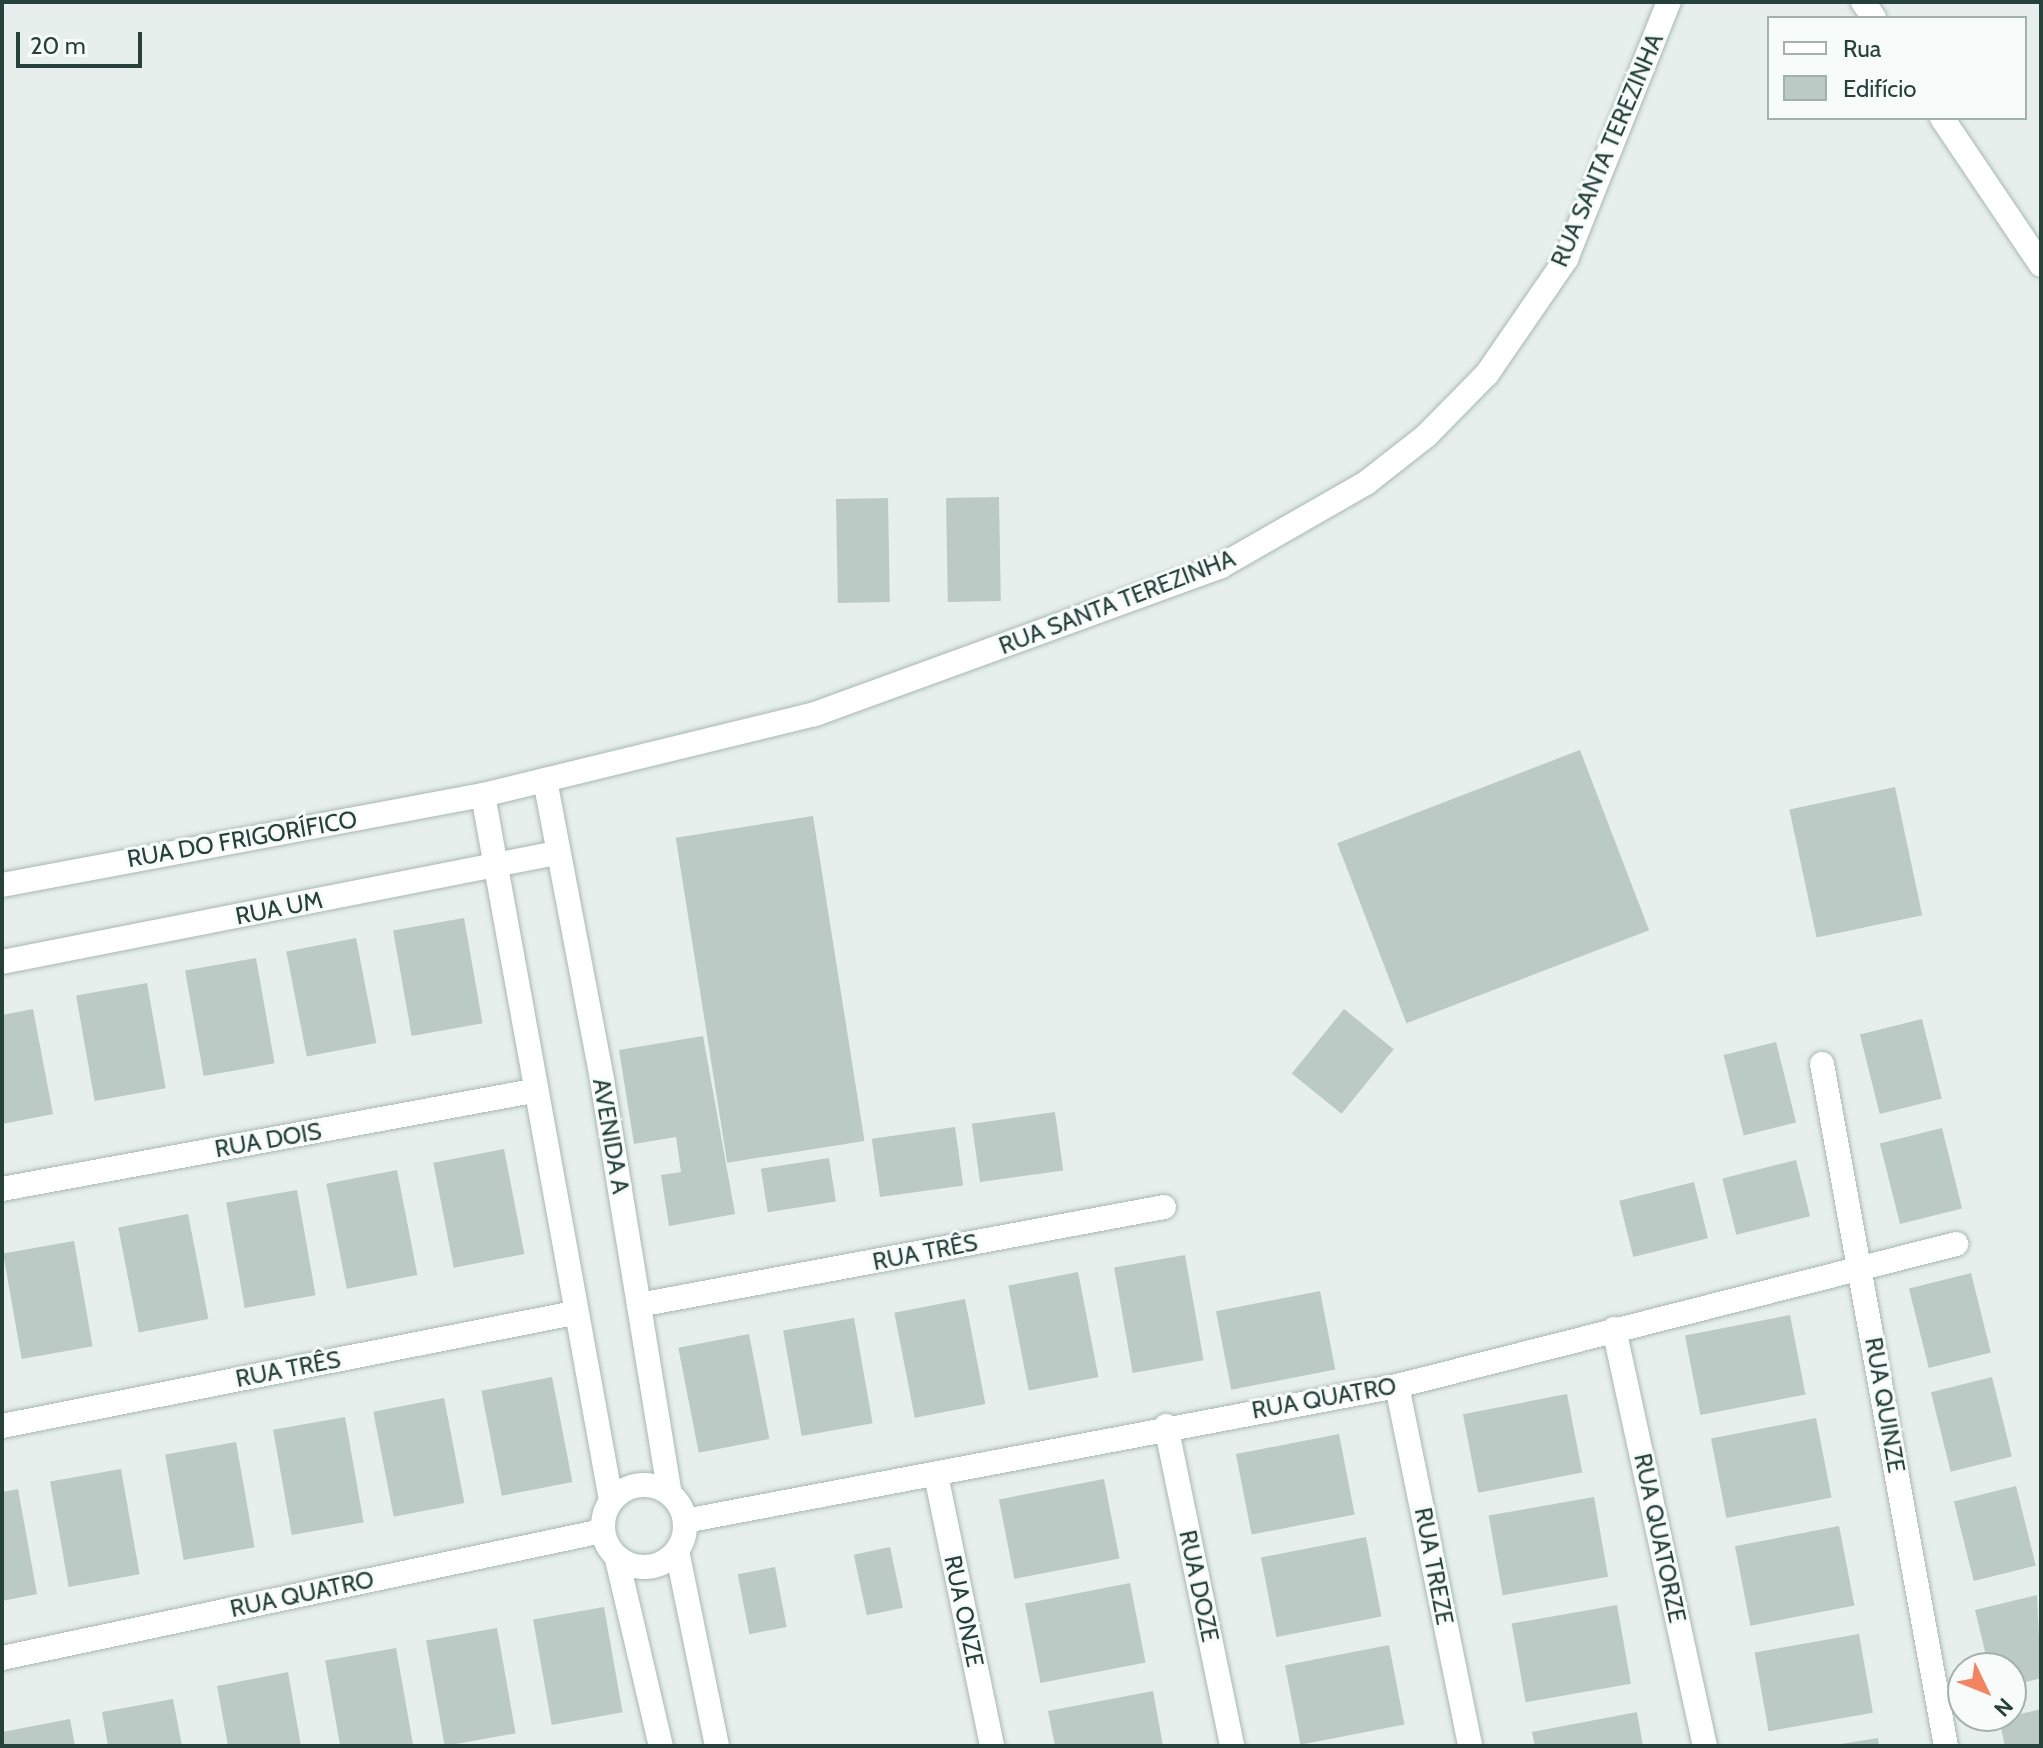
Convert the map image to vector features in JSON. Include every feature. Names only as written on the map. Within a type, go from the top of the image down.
[{"type":"street","name":"RUA SANTA TEREZINHA","points":[[483,795],[815,714],[1129,603],[1221,566],[1366,483],[1426,436],[1487,374],[1566,259],[1669,2]]},
{"type":"street","points":[[1943,120],[2041,265]]},
{"type":"street","name":"AVENIDA A","points":[[545,780],[556,853],[602,1080],[670,1493],[685,1521]]},
{"type":"street","points":[[483,795],[533,1091],[611,1500],[602,1531],[617,1559],[661,1746]]},
{"type":"street","name":"RUA DO FRIGORÍFICO","points":[[2,885],[483,795]]},
{"type":"street","name":"RUA UM","points":[[2,962],[556,853]]},
{"type":"street","name":"RUA QUINZE","points":[[1822,1064],[1946,1746]]},
{"type":"street","name":"RUA DOIS","points":[[2,1189],[533,1091]]},
{"type":"street","name":"RUA TRÊS","points":[[639,1305],[1164,1207]]},
{"type":"street","name":"RUA QUATRO","points":[[685,1521],[936,1475],[1166,1426],[1397,1386],[1956,1244]]},
{"type":"street","name":"RUA TRÊS","points":[[2,1426],[574,1313]]},
{"type":"street","name":"RUA QUATORZE","points":[[1614,1329],[1705,1746]]},
{"type":"street","name":"RUA TREZE","points":[[1397,1386],[1470,1746]]},
{"type":"street","name":"RUA DOZE","points":[[1166,1426],[1232,1746]]},
{"type":"street","name":"RUA ONZE","points":[[936,1475],[992,1746]]},
{"type":"street","points":[[611,1500],[639,1484],[670,1493]]},
{"type":"street","points":[[685,1521],[677,1551],[717,1746]]},
{"type":"street","name":"RUA QUATRO","points":[[2,1658],[602,1531]]},
{"type":"street","points":[[617,1559],[648,1567],[677,1551]]},
{"type":"building","points":[[999,497],[1001,601],[948,602],[946,498]]},
{"type":"building","points":[[888,498],[890,602],[838,603],[836,499]]},
{"type":"building","points":[[1580,750],[1649,930],[1406,1023],[1337,843]]},
{"type":"building","points":[[1895,787],[1922,915],[1817,938],[1789,809]]},
{"type":"building","points":[[813,816],[864,1141],[727,1163],[676,838]]},
{"type":"building","points":[[464,918],[483,1023],[412,1036],[393,931]]},
{"type":"building","points":[[356,938],[376,1043],[307,1057],[286,952]]},
{"type":"building","points":[[256,958],[275,1063],[204,1076],[185,971]]},
{"type":"building","points":[[147,983],[166,1088],[95,1101],[76,996]]},
{"type":"building","points":[[33,1009],[53,1114],[2,1124],[2,1015]]},
{"type":"building","points":[[1344,1009],[1394,1049],[1342,1114],[1292,1074]]},
{"type":"building","points":[[1922,1019],[1942,1099],[1880,1114],[1860,1034]]},
{"type":"building","points":[[703,1036],[735,1214],[669,1226],[661,1175],[681,1172],[676,1137],[634,1144],[619,1050]]},
{"type":"building","points":[[1776,1042],[1796,1123],[1744,1136],[1724,1055]]},
{"type":"building","points":[[1055,1112],[1063,1170],[980,1182],[972,1124]]},
{"type":"building","points":[[955,1127],[963,1185],[880,1197],[872,1139]]},
{"type":"building","points":[[1942,1128],[1962,1209],[1900,1224],[1880,1143]]},
{"type":"building","points":[[504,1149],[524,1254],[454,1268],[433,1163]]},
{"type":"building","points":[[829,1158],[836,1201],[768,1212],[761,1169]]},
{"type":"building","points":[[1796,1160],[1810,1216],[1736,1235],[1722,1178]]},
{"type":"building","points":[[397,1170],[417,1275],[347,1289],[326,1184]]},
{"type":"building","points":[[1694,1182],[1708,1238],[1633,1257],[1619,1201]]},
{"type":"building","points":[[297,1190],[316,1295],[245,1308],[226,1203]]},
{"type":"building","points":[[188,1214],[208,1319],[139,1333],[118,1228]]},
{"type":"building","points":[[74,1241],[93,1346],[22,1359],[3,1254]]},
{"type":"building","points":[[1185,1255],[1204,1360],[1133,1373],[1114,1268]]},
{"type":"building","points":[[1078,1272],[1098,1377],[1029,1391],[1008,1286]]},
{"type":"building","points":[[1971,1273],[1991,1353],[1929,1368],[1909,1288]]},
{"type":"building","points":[[1320,1291],[1335,1370],[1231,1390],[1216,1311]]},
{"type":"building","points":[[965,1299],[985,1404],[915,1418],[894,1313]]},
{"type":"building","points":[[1790,1315],[1805,1395],[1700,1415],[1685,1335]]},
{"type":"building","points":[[854,1318],[873,1423],[802,1436],[783,1331]]},
{"type":"building","points":[[749,1334],[769,1439],[699,1453],[678,1348]]},
{"type":"building","points":[[552,1377],[572,1482],[502,1496],[481,1391]]},
{"type":"building","points":[[1992,1377],[2012,1457],[1951,1472],[1931,1392]]},
{"type":"building","points":[[1567,1394],[1582,1473],[1478,1493],[1463,1414]]},
{"type":"building","points":[[444,1398],[464,1503],[394,1517],[373,1412]]},
{"type":"building","points":[[345,1417],[364,1522],[292,1535],[273,1430]]},
{"type":"building","points":[[1816,1418],[1831,1498],[1726,1518],[1711,1438]]},
{"type":"building","points":[[1339,1434],[1355,1514],[1252,1535],[1236,1454]]},
{"type":"building","points":[[236,1442],[255,1547],[184,1560],[165,1455]]},
{"type":"building","points":[[121,1469],[140,1574],[69,1587],[50,1482]]},
{"type":"building","points":[[1104,1479],[1119,1559],[1014,1579],[999,1499]]},
{"type":"building","points":[[2016,1486],[2036,1566],[1974,1581],[1954,1501]]},
{"type":"building","points":[[18,1489],[37,1594],[2,1601],[2,1492]]},
{"type":"building","points":[[1594,1497],[1608,1577],[1503,1595],[1489,1516]]},
{"type":"building","points":[[1839,1526],[1854,1606],[1750,1626],[1735,1546]]},
{"type":"building","points":[[1366,1537],[1381,1617],[1276,1637],[1261,1557]]},
{"type":"building","points":[[890,1547],[903,1608],[867,1615],[854,1555]]},
{"type":"building","points":[[775,1567],[787,1627],[749,1634],[738,1574]]},
{"type":"building","points":[[1130,1583],[1145,1663],[1040,1683],[1025,1603]]},
{"type":"building","points":[[2037,1595],[2041,1678],[2027,1682],[2027,1652],[1985,1652],[1975,1610]]},
{"type":"building","points":[[1617,1605],[1631,1684],[1526,1702],[1512,1624]]},
{"type":"building","points":[[604,1607],[623,1712],[552,1725],[533,1620]]},
{"type":"building","points":[[497,1628],[516,1733],[445,1746],[426,1641]]},
{"type":"building","points":[[1859,1634],[1873,1713],[1769,1731],[1755,1652]]},
{"type":"building","points":[[1389,1645],[1404,1725],[1300,1745],[1285,1665]]},
{"type":"building","points":[[396,1648],[413,1746],[340,1746],[325,1661]]},
{"type":"building","points":[[288,1672],[301,1746],[228,1746],[217,1686]]},
{"type":"building","points":[[1153,1691],[1163,1746],[1055,1746],[1048,1711]]},
{"type":"building","points":[[173,1699],[182,1746],[108,1746],[102,1712]]},
{"type":"building","points":[[2041,1709],[2041,1746],[2005,1746],[2002,1732],[2027,1732],[2027,1712]]},
{"type":"building","points":[[1637,1712],[1643,1746],[1535,1746],[1532,1732]]},
{"type":"building","points":[[70,1719],[75,1746],[2,1746],[2,1732]]},
{"type":"building","points":[[1878,1738],[1879,1746],[1841,1746],[1841,1744]]}]
